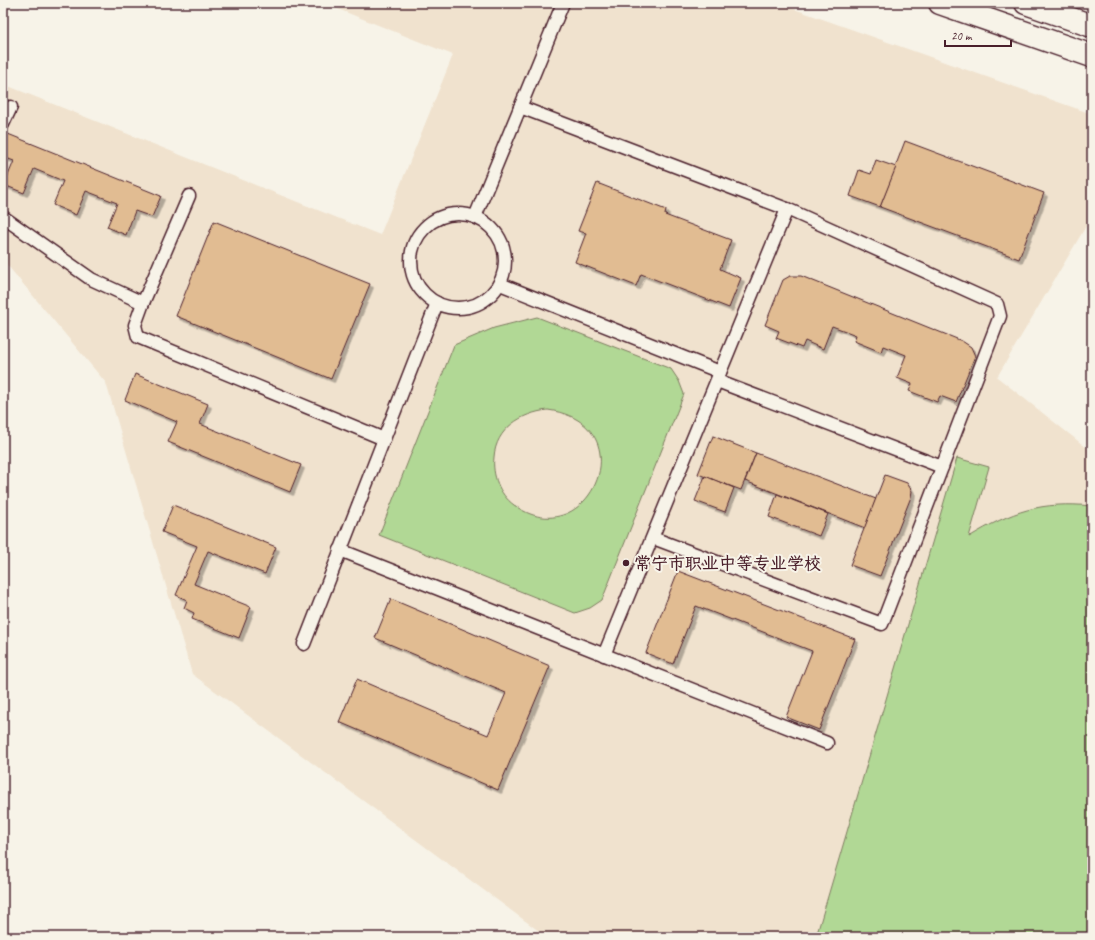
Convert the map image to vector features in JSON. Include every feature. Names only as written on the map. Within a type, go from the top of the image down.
[{"type":"highway","points":[[940,3],[1092,56]]},
{"type":"highway","points":[[1026,3],[1092,26]]},
{"type":"lane","points":[[475,217],[563,3]]},
{"type":"lane","points":[[3,124],[11,107]]},
{"type":"lane","points":[[520,107],[787,209],[997,304],[1000,316],[882,624],[653,538]]},
{"type":"lane","points":[[189,196],[143,303],[135,326],[138,337],[384,439]]},
{"type":"lane","points":[[604,655],[787,209]]},
{"type":"lane","points":[[452,214],[464,214],[475,217],[486,222],[501,240],[505,262],[500,284],[492,294],[481,302],[468,307],[455,308],[437,303],[420,291],[414,280],[410,266],[414,241],[421,231],[440,217],[452,214]]},
{"type":"lane","points":[[3,217],[91,279],[143,303]]},
{"type":"lane","points":[[500,284],[718,377],[942,467]]},
{"type":"lane","points":[[304,644],[437,303]]},
{"type":"lane","points":[[340,550],[827,743]]},
{"type":"shaded area","name":"常宁市职业中等专业学校","points":[[323,3],[777,3],[1092,114],[1092,216],[997,377],[1092,452],[1092,937],[547,937],[192,674],[106,383],[3,260],[3,84],[380,235],[453,55]]},
{"type":"green space","points":[[537,317],[671,369],[679,381],[684,394],[602,600],[590,608],[575,613],[379,535],[454,345],[494,328]],"holes":[[[548,410],[578,420],[595,438],[600,460],[596,483],[583,502],[564,514],[541,517],[514,505],[509,501],[501,490],[494,471],[494,457],[499,438],[512,424],[528,415],[538,412]]]},
{"type":"green space","points":[[957,458],[989,467],[969,537],[999,520],[1028,510],[1057,505],[1092,506],[1092,937],[816,937]]},
{"type":"building","points":[[8,134],[161,196],[152,217],[135,211],[126,235],[107,227],[117,203],[86,191],[76,215],[53,205],[63,181],[34,169],[24,193],[4,185],[14,161],[3,157],[3,147]]},
{"type":"building","points":[[905,141],[1044,193],[1019,259],[880,207]]},
{"type":"building","points":[[876,160],[896,167],[880,207],[850,196],[859,170],[871,174]]},
{"type":"building","points":[[597,183],[666,210],[665,215],[731,240],[720,269],[741,278],[729,308],[641,274],[636,286],[575,262],[586,233],[578,231]]},
{"type":"building","points":[[214,221],[370,284],[331,379],[176,316]]},
{"type":"building","points":[[790,276],[801,276],[962,341],[971,347],[975,356],[956,402],[940,396],[937,402],[909,391],[912,384],[897,378],[906,355],[883,346],[881,352],[854,341],[856,335],[832,326],[823,349],[805,341],[802,348],[776,338],[779,331],[765,325],[783,280]]},
{"type":"building","points":[[135,374],[208,404],[200,424],[301,465],[290,492],[168,442],[177,422],[125,400]]},
{"type":"building","points":[[713,436],[756,453],[741,490],[698,474]]},
{"type":"building","points":[[756,453],[876,499],[865,528],[745,481]]},
{"type":"building","points":[[885,475],[907,483],[912,491],[880,576],[850,565]]},
{"type":"building","points":[[705,476],[734,488],[725,512],[695,501]]},
{"type":"building","points":[[777,494],[828,514],[819,536],[769,517]]},
{"type":"building","points":[[173,505],[276,547],[265,574],[208,551],[194,584],[251,607],[239,638],[192,619],[194,613],[184,608],[187,600],[176,595],[197,546],[162,532]]},
{"type":"building","points":[[678,571],[855,639],[819,730],[786,717],[812,651],[696,606],[673,664],[646,653]]},
{"type":"building","points":[[391,599],[550,666],[498,790],[339,722],[357,679],[488,735],[506,693],[375,638]]},
{"type":"place","name":"常宁市职业中等专业学校","points":[[626,563]]}]
